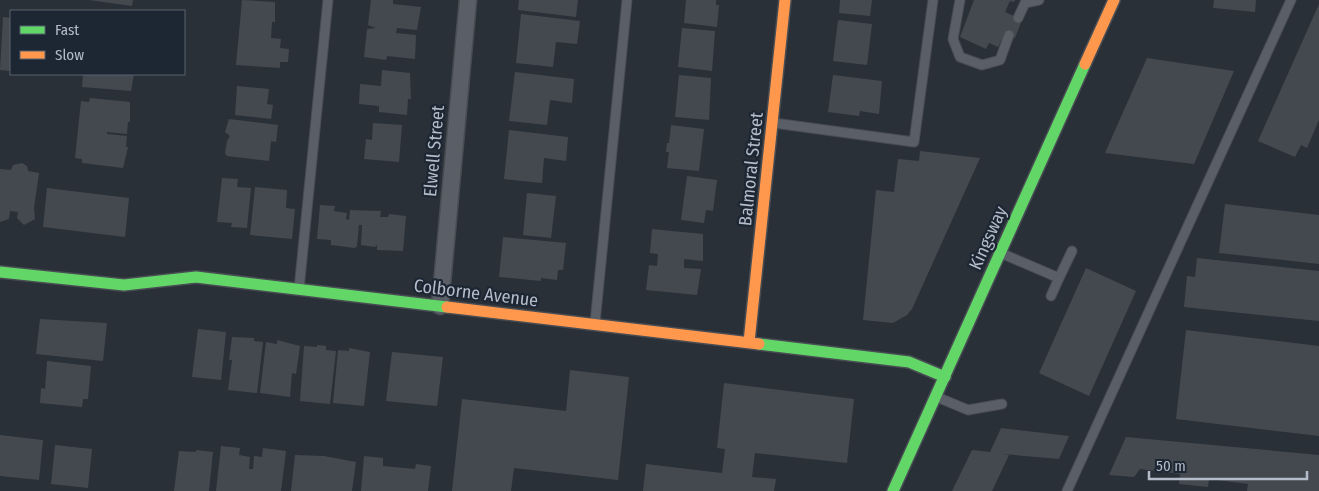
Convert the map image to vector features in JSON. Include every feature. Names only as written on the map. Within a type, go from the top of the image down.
[{"type":"street","name":"Elwell Street","points":[[440,306],[468,0]]},
{"type":"street","name":"Balmoral Street","points":[[749,342],[774,123],[785,0]]},
{"type":"street","name":"Kingsway","points":[[893,491],[1114,0]]},
{"type":"street","name":"Colborne Avenue","points":[[0,272],[124,285],[196,278],[299,289],[909,362],[945,377]]},
{"type":"lane","points":[[299,289],[328,0]]},
{"type":"lane","points":[[594,325],[627,0]]},
{"type":"lane","points":[[774,123],[914,142],[933,0]]},
{"type":"lane","points":[[960,0],[953,39],[960,57],[982,65],[1000,60],[1009,35]]},
{"type":"lane","points":[[1018,18],[1025,3],[1040,0]]},
{"type":"lane","points":[[1067,491],[1291,0]]},
{"type":"lane","points":[[1051,296],[1072,251]]},
{"type":"lane","points":[[1000,253],[1059,278]]},
{"type":"lane","points":[[936,397],[968,410],[1002,404]]},
{"type":"building","points":[[89,0],[133,0],[132,6]]},
{"type":"building","points":[[242,0],[275,2],[275,22],[272,22],[271,38],[281,39],[280,48],[289,49],[288,62],[280,62],[280,68],[236,65]]},
{"type":"building","points":[[371,0],[393,0],[393,4],[421,7],[417,30],[397,28],[396,33],[416,35],[415,59],[387,56],[386,60],[364,57],[367,29],[376,28],[368,25]]},
{"type":"building","points":[[519,0],[578,0],[576,17],[518,10]]},
{"type":"building","points":[[686,0],[716,0],[716,5],[719,5],[717,27],[684,23]]},
{"type":"building","points":[[840,0],[872,0],[870,16],[839,13]]},
{"type":"building","points":[[974,0],[1015,0],[1014,2],[1010,1],[1005,12],[1022,20],[1015,38],[1005,33],[998,47],[989,43],[986,49],[960,37]]},
{"type":"building","points":[[1214,0],[1256,0],[1255,12],[1213,8]]},
{"type":"building","points":[[1319,4],[1319,120],[1307,148],[1301,145],[1295,157],[1258,141]]},
{"type":"building","points":[[521,14],[580,21],[577,44],[556,42],[553,67],[516,63]]},
{"type":"building","points":[[3,17],[10,18],[10,71],[0,70]]},
{"type":"building","points":[[838,20],[872,24],[867,65],[833,61]]},
{"type":"building","points":[[682,28],[715,31],[712,71],[678,67]]},
{"type":"building","points":[[1147,58],[1234,71],[1194,164],[1105,153]]},
{"type":"building","points":[[382,70],[410,73],[411,99],[408,99],[407,115],[379,112],[379,106],[359,104],[360,84],[381,86]]},
{"type":"building","points":[[515,72],[574,79],[572,103],[550,100],[547,125],[509,121]]},
{"type":"building","points":[[83,75],[134,75],[131,91],[82,87]]},
{"type":"building","points":[[679,75],[711,78],[709,120],[675,117]]},
{"type":"building","points":[[833,75],[882,81],[879,114],[860,111],[859,116],[828,112]]},
{"type":"building","points":[[237,86],[269,89],[267,104],[273,105],[271,119],[235,115]]},
{"type":"building","points":[[90,98],[130,102],[130,122],[128,122],[127,134],[107,132],[107,134],[127,136],[126,147],[128,147],[123,168],[82,163],[82,159],[75,158],[81,101],[89,102]]},
{"type":"building","points":[[229,119],[278,125],[276,142],[271,141],[269,161],[227,156],[225,153],[230,136],[225,132]]},
{"type":"building","points":[[373,123],[402,125],[399,162],[364,159],[366,139],[372,140]]},
{"type":"building","points":[[671,125],[704,129],[699,171],[667,168],[669,152],[666,152]]},
{"type":"building","points":[[509,130],[568,137],[566,161],[544,158],[542,183],[504,179]]},
{"type":"building","points":[[920,151],[980,158],[912,309],[907,315],[893,323],[863,320],[876,190],[894,192],[898,159],[919,161]]},
{"type":"building","points":[[22,163],[27,166],[28,171],[39,173],[34,208],[35,219],[24,225],[17,218],[18,212],[10,211],[9,219],[0,222],[0,169],[11,170],[13,165]]},
{"type":"building","points":[[687,176],[717,180],[713,211],[706,210],[704,223],[681,220]]},
{"type":"building","points":[[222,178],[238,179],[237,187],[251,188],[247,228],[231,227],[232,223],[217,222]]},
{"type":"building","points":[[255,187],[287,190],[286,208],[295,209],[292,239],[250,235]]},
{"type":"building","points":[[47,188],[129,198],[125,237],[43,227]]},
{"type":"building","points":[[527,193],[556,196],[551,238],[523,235]]},
{"type":"building","points":[[1225,204],[1319,215],[1319,264],[1219,253]]},
{"type":"building","points":[[320,205],[335,206],[334,211],[347,213],[346,219],[349,220],[350,210],[381,211],[380,217],[388,217],[389,214],[406,216],[403,251],[377,250],[377,245],[375,247],[361,245],[362,225],[359,225],[357,246],[355,248],[331,245],[331,240],[317,239]]},
{"type":"building","points":[[652,229],[703,234],[703,261],[684,259],[684,268],[701,269],[697,295],[646,290],[649,265],[657,266],[658,254],[650,253]]},
{"type":"building","points":[[503,237],[566,243],[563,270],[558,270],[557,280],[541,278],[541,281],[499,277]]},
{"type":"building","points":[[1197,258],[1319,271],[1319,321],[1184,307],[1187,276],[1195,277]]},
{"type":"building","points":[[1086,268],[1136,291],[1089,396],[1039,373]]},
{"type":"building","points":[[40,319],[107,323],[103,361],[36,354]]},
{"type":"building","points":[[198,329],[226,332],[221,380],[192,377]]},
{"type":"building","points":[[1186,330],[1319,346],[1319,436],[1176,419]]},
{"type":"building","points":[[232,337],[254,338],[254,341],[263,342],[257,393],[228,390],[232,360],[229,360]]},
{"type":"building","points":[[277,340],[300,346],[296,374],[292,373],[290,397],[260,393],[266,342],[277,344]]},
{"type":"building","points":[[317,345],[326,346],[326,350],[336,351],[330,404],[300,401],[304,346],[317,347]]},
{"type":"building","points":[[349,348],[370,352],[364,406],[333,403],[338,350],[349,351]]},
{"type":"building","points":[[392,352],[443,357],[437,406],[386,401]]},
{"type":"building","points":[[47,361],[91,366],[88,399],[83,399],[82,407],[40,403],[41,388],[45,389]]},
{"type":"building","points":[[570,370],[629,377],[618,480],[514,468],[511,491],[452,491],[462,399],[566,411]]},
{"type":"building","points":[[724,383],[854,399],[847,463],[755,453],[752,477],[776,479],[774,491],[643,491],[646,464],[722,473],[725,449],[717,448]]},
{"type":"building","points":[[1001,428],[1069,436],[1059,459],[1003,454],[1009,455],[992,491],[952,491],[972,450],[990,452]]},
{"type":"building","points":[[0,435],[43,440],[39,480],[0,476]]},
{"type":"building","points":[[1126,437],[1319,455],[1319,491],[1247,491],[1248,484],[1209,479],[1208,487],[1179,484],[1180,474],[1140,469],[1134,477],[1109,475]]},
{"type":"building","points":[[55,445],[92,449],[88,488],[51,484]]},
{"type":"building","points":[[221,446],[240,448],[239,455],[250,457],[249,469],[253,469],[254,456],[262,457],[263,448],[286,451],[281,491],[216,491]]},
{"type":"building","points":[[196,450],[213,452],[209,491],[174,491],[179,451],[196,452]]},
{"type":"building","points":[[295,455],[324,456],[356,462],[352,491],[291,491]]},
{"type":"building","points":[[364,456],[383,458],[383,466],[415,469],[416,464],[431,466],[428,491],[361,491]]},
{"type":"traffic: fast","points":[[893,491],[1085,64]]},
{"type":"traffic: fast","points":[[0,272],[124,285],[196,277],[447,307]]},
{"type":"traffic: fast","points":[[759,344],[909,362],[945,377]]},
{"type":"traffic: slow","points":[[749,342],[785,0]]},
{"type":"traffic: slow","points":[[1085,64],[1114,0]]},
{"type":"traffic: slow","points":[[447,307],[759,344]]}]
